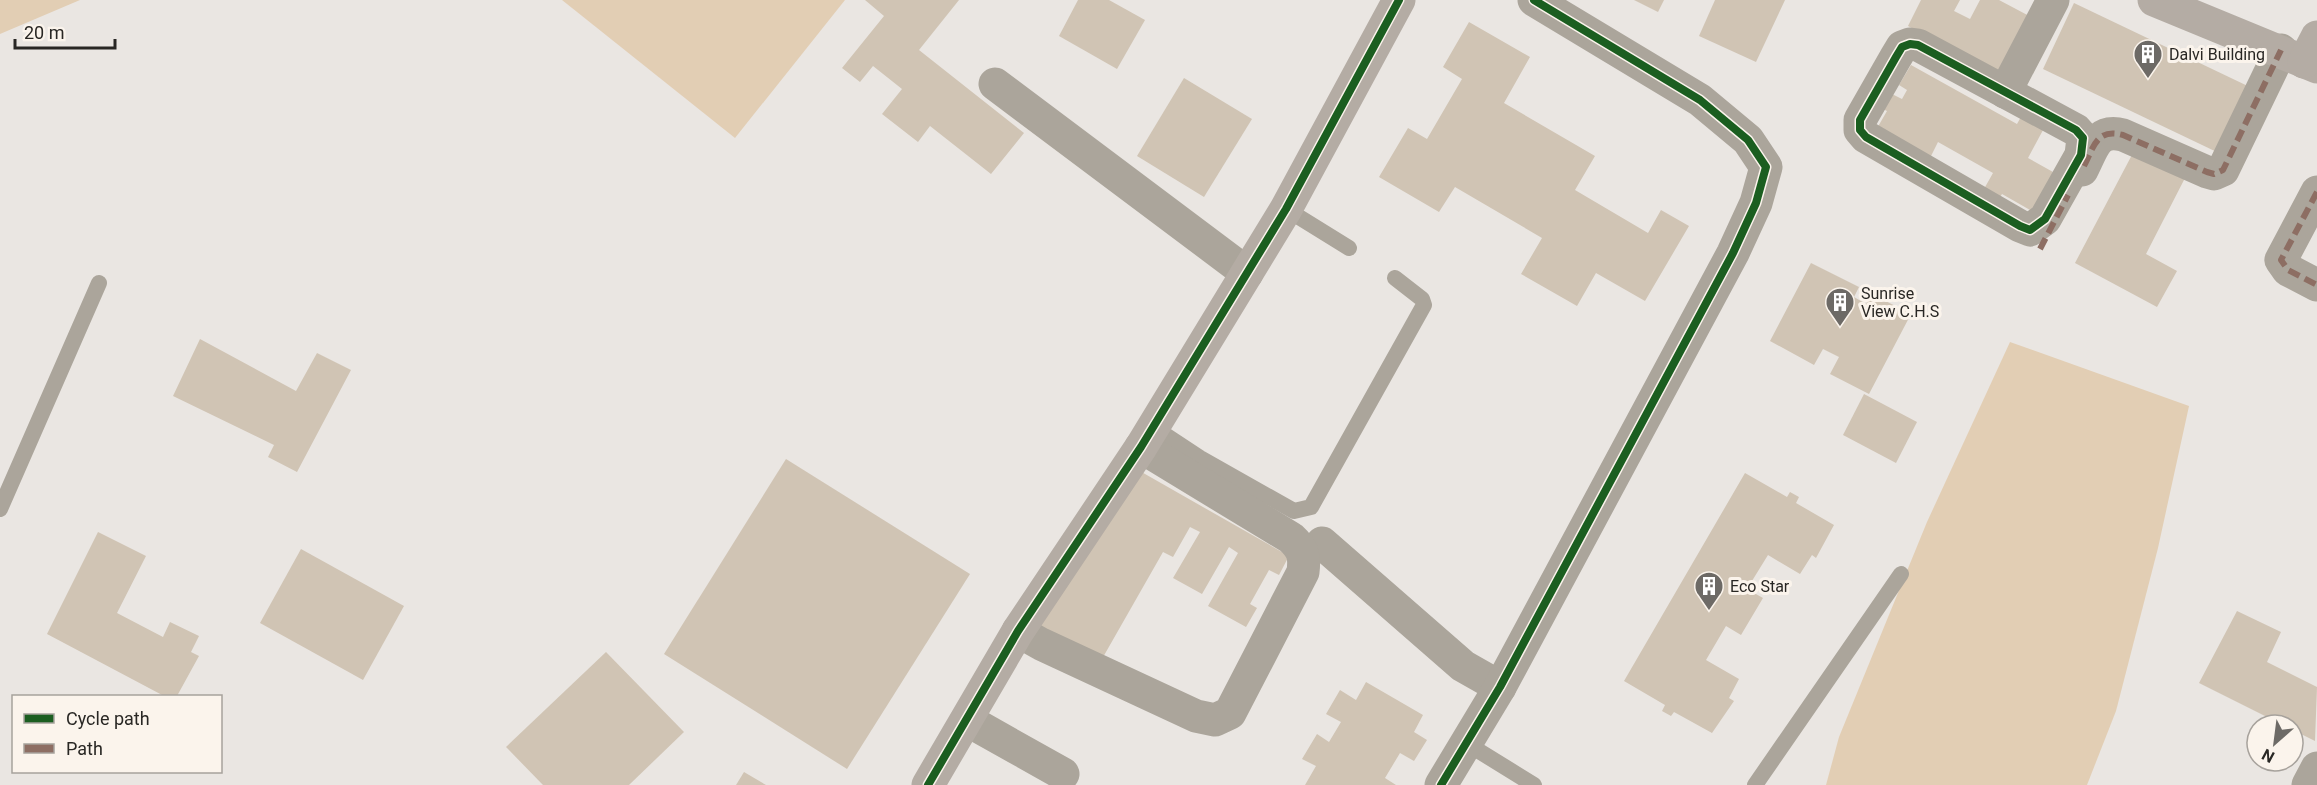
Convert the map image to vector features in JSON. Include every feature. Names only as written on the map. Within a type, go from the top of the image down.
[{"type":"street","points":[[928,785],[1018,631],[1147,437],[1286,209],[1399,0]]},
{"type":"street","points":[[1442,785],[1500,687],[1733,253],[1756,203],[1766,167],[1748,140],[1700,100],[1534,0]]},
{"type":"street","points":[[2005,92],[2053,0]]},
{"type":"street","points":[[2040,249],[2102,135],[2110,132],[2123,135],[2214,174],[2223,170],[2305,54],[2154,0]]},
{"type":"street","points":[[1910,44],[1918,45],[2005,92],[2076,130],[2083,138],[2081,155],[2066,183],[2044,219],[2030,230],[1866,137],[1860,129],[1860,120],[1896,57],[1902,47],[1910,44]]},
{"type":"street","points":[[995,84],[1247,273]]},
{"type":"street","points":[[2317,192],[2281,260],[2288,270],[2317,285]]},
{"type":"street","points":[[1018,631],[1041,644],[1196,716],[1215,720],[1230,713],[1303,572],[1305,557],[1301,548],[1291,538],[1147,437]]},
{"type":"street","points":[[1322,543],[1463,666],[1500,687]]},
{"type":"street","points":[[968,720],[1063,774]]},
{"type":"street","points":[[2308,785],[2317,768]]},
{"type":"lane","points":[[1286,209],[1349,248]]},
{"type":"lane","points":[[1147,437],[1200,458],[1294,511],[1311,507],[1424,305],[1422,299],[1395,278]]},
{"type":"lane","points":[[0,509],[99,283]]},
{"type":"lane","points":[[1755,785],[1900,574]]},
{"type":"lane","points":[[1466,743],[1534,785]]},
{"type":"shaded area","points":[[0,0],[80,0],[0,34]]},
{"type":"shaded area","points":[[562,0],[845,0],[735,138]]},
{"type":"shaded area","points":[[2010,342],[2189,406],[2158,548],[2116,711],[2087,785],[1826,785],[1839,737],[1927,522]]},
{"type":"building","points":[[865,0],[959,0],[919,50],[1024,133],[991,174],[930,126],[918,142],[882,114],[902,89],[873,66],[860,82],[842,68],[884,16]]},
{"type":"building","points":[[1078,0],[1109,0],[1145,20],[1117,69],[1059,36]]},
{"type":"building","points":[[1634,0],[1664,0],[1658,12]]},
{"type":"building","points":[[1715,0],[1785,0],[1756,62],[1699,36]]},
{"type":"building","points":[[1921,0],[1960,0],[1954,11],[1970,19],[1980,0],[1999,0],[2033,18],[2002,76],[1908,26]]},
{"type":"building","name":"Dalvi Building","points":[[2074,3],[2254,89],[2223,155],[2043,69]]},
{"type":"building","points":[[1469,22],[1530,57],[1504,103],[1595,156],[1575,190],[1648,233],[1661,210],[1689,226],[1645,301],[1596,273],[1577,306],[1521,274],[1542,238],[1455,187],[1439,212],[1379,177],[1408,128],[1427,139],[1462,79],[1443,67]]},
{"type":"building","points":[[1911,65],[2017,124],[2027,106],[2049,119],[2028,158],[2053,172],[2037,214],[2002,194],[1995,205],[1980,196],[1993,173],[1938,142],[1929,160],[1876,130],[1887,111],[1881,108],[1890,93],[1902,99],[1907,90],[1899,85]]},
{"type":"building","points":[[1184,78],[1252,119],[1204,197],[1137,156]]},
{"type":"building","points":[[2134,151],[2185,178],[2146,254],[2177,271],[2157,307],[2075,263]]},
{"type":"building","name":"Sunrise View C.H.S","points":[[1811,263],[1859,287],[1854,297],[1866,304],[1872,294],[1911,314],[1869,394],[1830,374],[1839,357],[1823,349],[1814,365],[1770,341]]},
{"type":"building","points":[[200,339],[296,391],[317,353],[351,370],[297,472],[268,457],[274,445],[173,396]]},
{"type":"building","points":[[1864,394],[1917,422],[1896,463],[1843,435]]},
{"type":"building","points":[[786,459],[970,574],[847,769],[664,654]]},
{"type":"building","points":[[1131,466],[1289,556],[1279,575],[1269,570],[1250,604],[1257,608],[1246,627],[1208,606],[1238,553],[1229,547],[1202,594],[1173,578],[1200,532],[1190,527],[1173,557],[1163,552],[1098,666],[1037,631]]},
{"type":"building","name":"Eco Star","points":[[1745,473],[1787,497],[1790,492],[1799,497],[1796,503],[1834,525],[1816,558],[1812,555],[1800,574],[1768,555],[1747,589],[1763,598],[1741,635],[1726,626],[1706,660],[1739,679],[1729,698],[1734,701],[1712,733],[1674,712],[1671,716],[1662,711],[1665,705],[1624,681]]},
{"type":"building","points":[[98,532],[146,556],[117,613],[163,637],[170,622],[199,636],[191,652],[199,656],[178,695],[162,695],[47,634]]},
{"type":"building","points":[[301,549],[404,606],[363,680],[260,623]]},
{"type":"building","points":[[2237,611],[2281,632],[2267,662],[2317,687],[2315,741],[2305,736],[2305,713],[2259,713],[2199,683]]},
{"type":"building","points":[[606,652],[684,732],[629,785],[543,785],[506,747]]},
{"type":"building","points":[[1366,682],[1423,715],[1414,732],[1427,740],[1414,761],[1400,753],[1385,778],[1396,785],[1305,785],[1316,766],[1302,759],[1317,734],[1329,742],[1341,722],[1326,714],[1340,690],[1356,700]]},
{"type":"building","points":[[744,772],[766,785],[736,785]]},
{"type":"marked path","points":[[2084,166],[2098,140],[2107,134],[2114,134],[2123,135],[2207,172],[2214,174],[2223,170],[2281,50]]},
{"type":"marked path","points":[[2317,192],[2281,260],[2288,270],[2317,285]]},
{"type":"marked path","points":[[2040,249],[2068,195]]},
{"type":"cycle path","points":[[928,785],[1018,631],[1141,447],[1286,209],[1399,0]]},
{"type":"cycle path","points":[[1441,785],[1500,687],[1733,253],[1756,203],[1766,167],[1748,140],[1700,100],[1534,0]]},
{"type":"cycle path","points":[[1910,44],[1918,45],[2076,130],[2083,138],[2081,155],[2045,219],[2030,230],[1866,137],[1860,130],[1860,120],[1896,57],[1902,47],[1910,44]]},
{"type":"place","name":"Dalvi Building","points":[[2148,80]]},
{"type":"place","name":"Sunrise View C.H.S","points":[[1840,328]]},
{"type":"place","name":"Eco Star","points":[[1709,612]]}]
